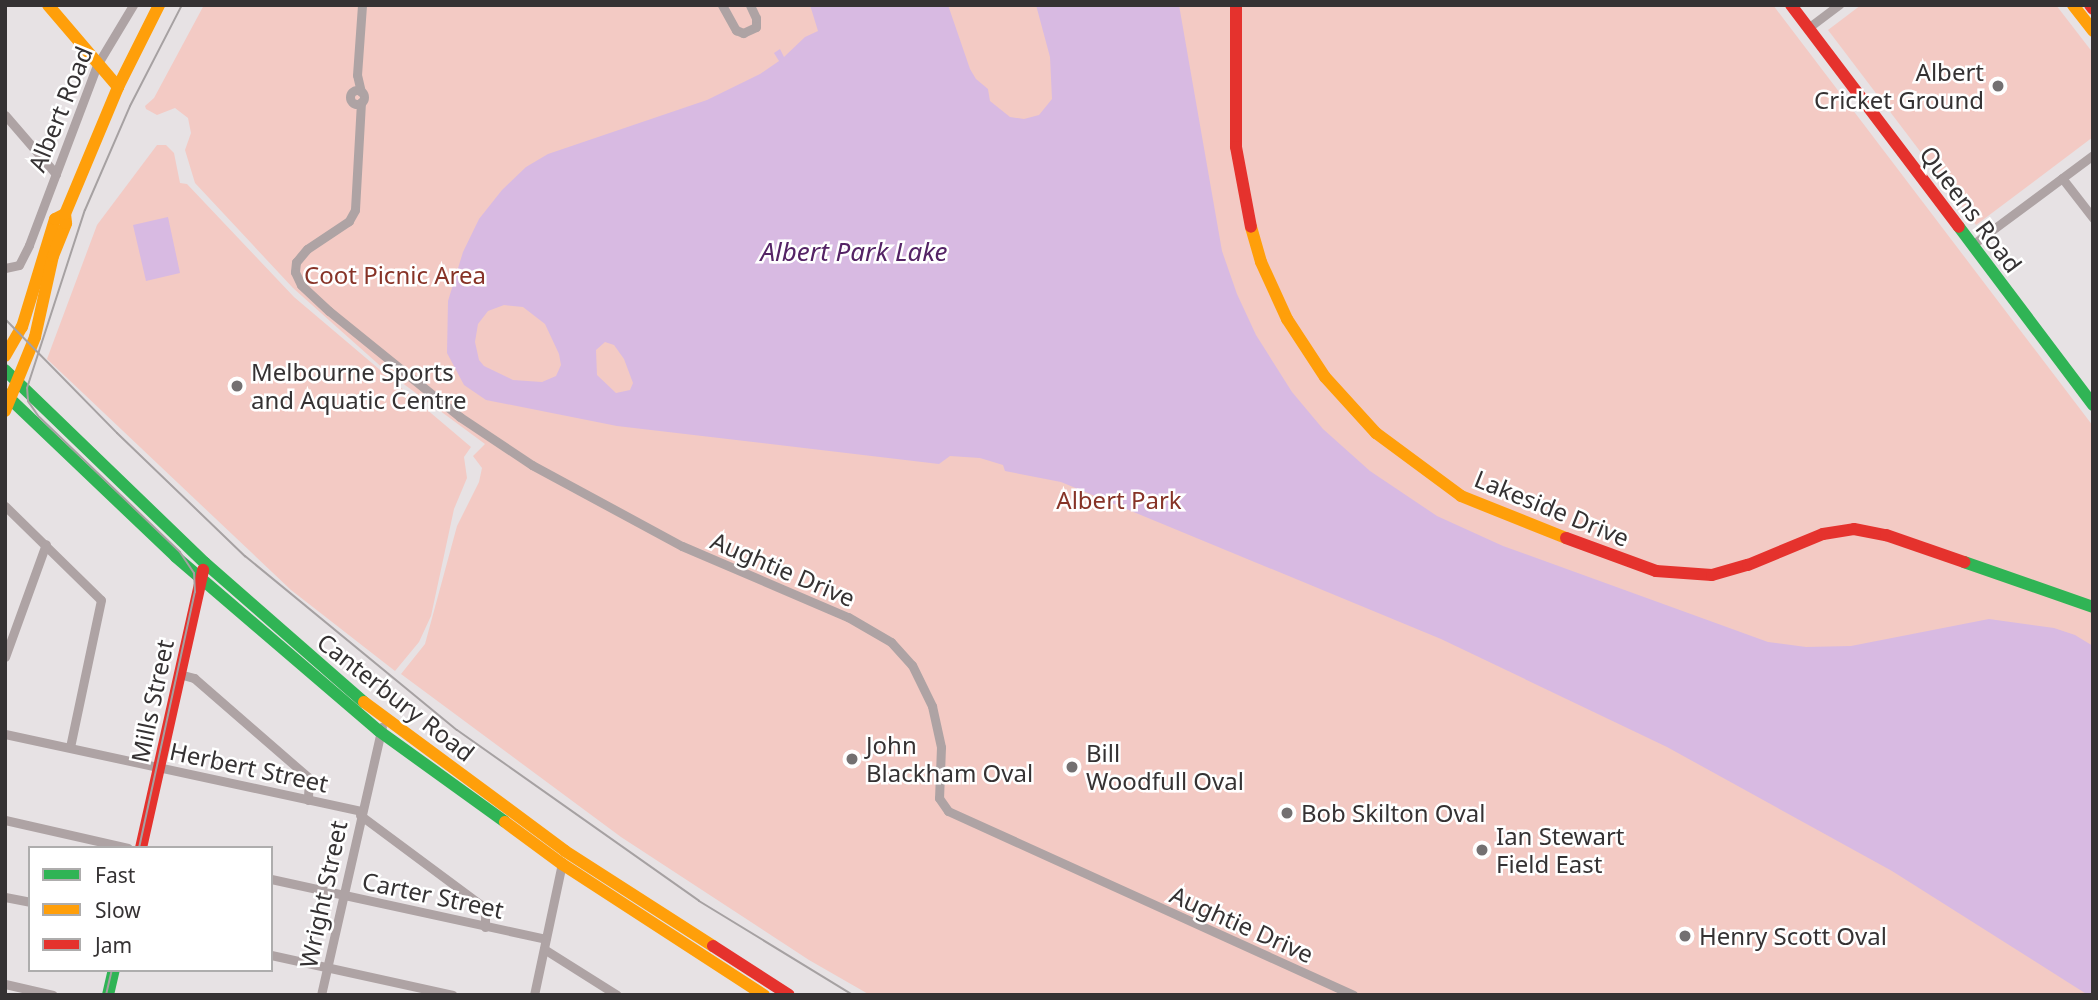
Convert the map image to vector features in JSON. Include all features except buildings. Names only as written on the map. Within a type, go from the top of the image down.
[{"type":"main road","points":[[48,5],[118,87]]},
{"type":"main road","name":"Albert Road","points":[[7,401],[18,381],[37,330],[53,256],[66,223],[65,214],[118,87],[159,5]]},
{"type":"main road","name":"Lakeside Drive","points":[[1236,5],[1236,147],[1245,208],[1264,269],[1287,319],[1325,377],[1367,425],[1419,467],[1461,496],[1505,516],[1656,571],[1712,575],[1748,565],[1823,534],[1854,529],[1886,535],[2093,607]]},
{"type":"main road","name":"Queens Road","points":[[1791,5],[2093,405]]},
{"type":"main road","points":[[2073,5],[2093,31]]},
{"type":"main road","name":"Albert Road","points":[[5,356],[22,327],[55,219],[65,214]]},
{"type":"main road","name":"Canterbury Road","points":[[5,370],[205,563],[382,726]]},
{"type":"main road","name":"Canterbury Road","points":[[7,401],[201,578],[382,726],[564,857],[764,995]]},
{"type":"main road","name":"Mills Street","points":[[141,846],[205,563]]},
{"type":"main road","points":[[108,995],[114,972]]},
{"type":"main road","name":"Canterbury Road","points":[[749,984],[789,995]]},
{"type":"street","name":"Albert Road","points":[[9,268],[19,265],[29,244],[97,65],[133,5]]},
{"type":"street","name":"Aughtie Drive","points":[[362,5],[356,97],[358,193],[355,210],[341,228],[307,248],[296,262],[295,272],[300,285],[460,417],[532,465],[670,541],[848,617],[891,642],[912,665],[932,706],[941,747],[939,798],[945,810],[1353,995]]},
{"type":"street","points":[[722,5],[736,30],[743,33],[755,29],[757,23],[750,5]]},
{"type":"street","points":[[1808,28],[1839,5]]},
{"type":"street","points":[[5,115],[56,174]]},
{"type":"street","points":[[1972,245],[2093,155]]},
{"type":"street","points":[[2062,178],[2093,218]]},
{"type":"street","points":[[5,506],[99,597],[101,603],[70,747]]},
{"type":"street","points":[[5,657],[46,544]]},
{"type":"street","points":[[179,674],[194,678],[309,778],[308,800]]},
{"type":"street","name":"Wright Street","points":[[321,995],[382,726]]},
{"type":"street","name":"Herbert Street","points":[[5,734],[361,813]]},
{"type":"street","points":[[361,813],[481,905],[485,914],[485,927]]},
{"type":"street","points":[[5,820],[119,846]]},
{"type":"street","points":[[534,995],[564,857]]},
{"type":"street","name":"Carter Street","points":[[273,879],[485,927],[545,944]]},
{"type":"street","points":[[5,897],[28,902]]},
{"type":"street","points":[[545,944],[617,995]]},
{"type":"street","points":[[273,955],[453,995]]},
{"type":"street","points":[[5,984],[53,995]]},
{"type":"green space","name":"Albert Park","points":[[204,5],[1773,5],[2093,426],[2093,995],[870,995],[809,960],[621,837],[401,674],[425,644],[457,526],[479,482],[482,468],[473,456],[485,444],[386,371],[293,288],[195,183],[185,150],[191,133],[188,118],[175,108],[157,115],[146,109],[145,106],[154,98]]},
{"type":"green space","points":[[1861,5],[2056,5],[2093,53],[2093,137],[1976,225],[1828,30]]},
{"type":"green space","name":"Melbourne Sports and Aquatic Centre","points":[[157,145],[166,145],[174,153],[180,183],[187,184],[294,297],[471,447],[464,457],[467,478],[454,509],[431,616],[419,642],[395,671],[291,590],[47,359],[97,225]]},
{"type":"water","name":"Albert Park Lake","points":[[810,5],[948,5],[970,69],[976,79],[988,89],[990,101],[1010,117],[1024,119],[1039,115],[1052,99],[1050,57],[1036,5],[1179,5],[1222,251],[1237,294],[1256,335],[1292,392],[1323,429],[1370,471],[1437,516],[1503,546],[1768,642],[1806,647],[1851,646],[1989,619],[2054,628],[2075,635],[2093,646],[2093,995],[2088,995],[1892,871],[1667,747],[1441,639],[1061,482],[1005,471],[1003,465],[980,458],[950,456],[939,464],[617,426],[486,400],[464,385],[447,353],[448,301],[463,252],[479,219],[502,190],[526,167],[548,154],[707,100],[760,74],[779,61],[774,53],[780,49],[784,57],[805,37],[818,31]],"holes":[[[504,305],[523,307],[545,324],[559,354],[561,365],[556,376],[542,382],[513,380],[484,366],[479,360],[475,342],[478,324],[488,311]],[[605,342],[614,345],[624,359],[633,383],[630,390],[616,393],[597,375],[596,350]]]},
{"type":"water","points":[[168,217],[180,273],[146,281],[133,225]]},
{"type":"tram line","points":[[139,846],[195,592],[194,573],[180,552],[39,417],[28,401],[27,388],[85,210],[130,106],[182,5]]},
{"type":"tram line","points":[[5,319],[117,433],[245,556],[457,730],[699,901],[853,995]]},
{"type":"tram line","points":[[106,995],[112,972]]},
{"type":"traffic: fast","points":[[1959,227],[2093,405]]},
{"type":"traffic: fast","points":[[5,370],[205,563],[364,702]]},
{"type":"traffic: fast","points":[[5,394],[176,557],[379,731],[505,822]]},
{"type":"traffic: fast","points":[[1964,562],[2093,607]]},
{"type":"traffic: fast","points":[[108,995],[114,972]]},
{"type":"traffic: slow","points":[[48,5],[118,87]]},
{"type":"traffic: slow","points":[[5,411],[35,337],[53,256],[66,223],[65,214],[118,87],[159,5]]},
{"type":"traffic: slow","points":[[2073,5],[2093,31]]},
{"type":"traffic: slow","points":[[5,356],[22,327],[55,219],[65,214]]},
{"type":"traffic: slow","points":[[1251,227],[1261,262],[1287,319],[1325,377],[1376,433],[1461,496],[1566,538]]},
{"type":"traffic: slow","points":[[364,702],[565,851],[713,946]]},
{"type":"traffic: slow","points":[[505,822],[562,864],[764,995]]},
{"type":"traffic: jam","points":[[1236,5],[1236,147],[1251,227]]},
{"type":"traffic: jam","points":[[1791,5],[1959,227]]},
{"type":"traffic: jam","points":[[2090,5],[2093,9]]},
{"type":"traffic: jam","points":[[1566,538],[1656,571],[1712,575],[1748,565],[1823,534],[1854,529],[1886,535],[1964,562]]},
{"type":"traffic: jam","points":[[141,846],[203,570]]},
{"type":"traffic: jam","points":[[713,946],[789,995]]},
{"type":"place","name":"Albert Cricket Ground","points":[[1998,86]]},
{"type":"place","name":"Melbourne Sports and Aquatic Centre","points":[[237,386]]},
{"type":"place","name":"John Blackham Oval","points":[[852,759]]},
{"type":"place","name":"Bill Woodfull Oval","points":[[1072,767]]},
{"type":"place","name":"Bob Skilton Oval","points":[[1287,813]]},
{"type":"place","name":"Ian Stewart Field East","points":[[1482,850]]},
{"type":"place","name":"Henry Scott Oval","points":[[1685,936]]},
{"type":"park label","name":"Coot Picnic Area","points":[[395,275]]}]
